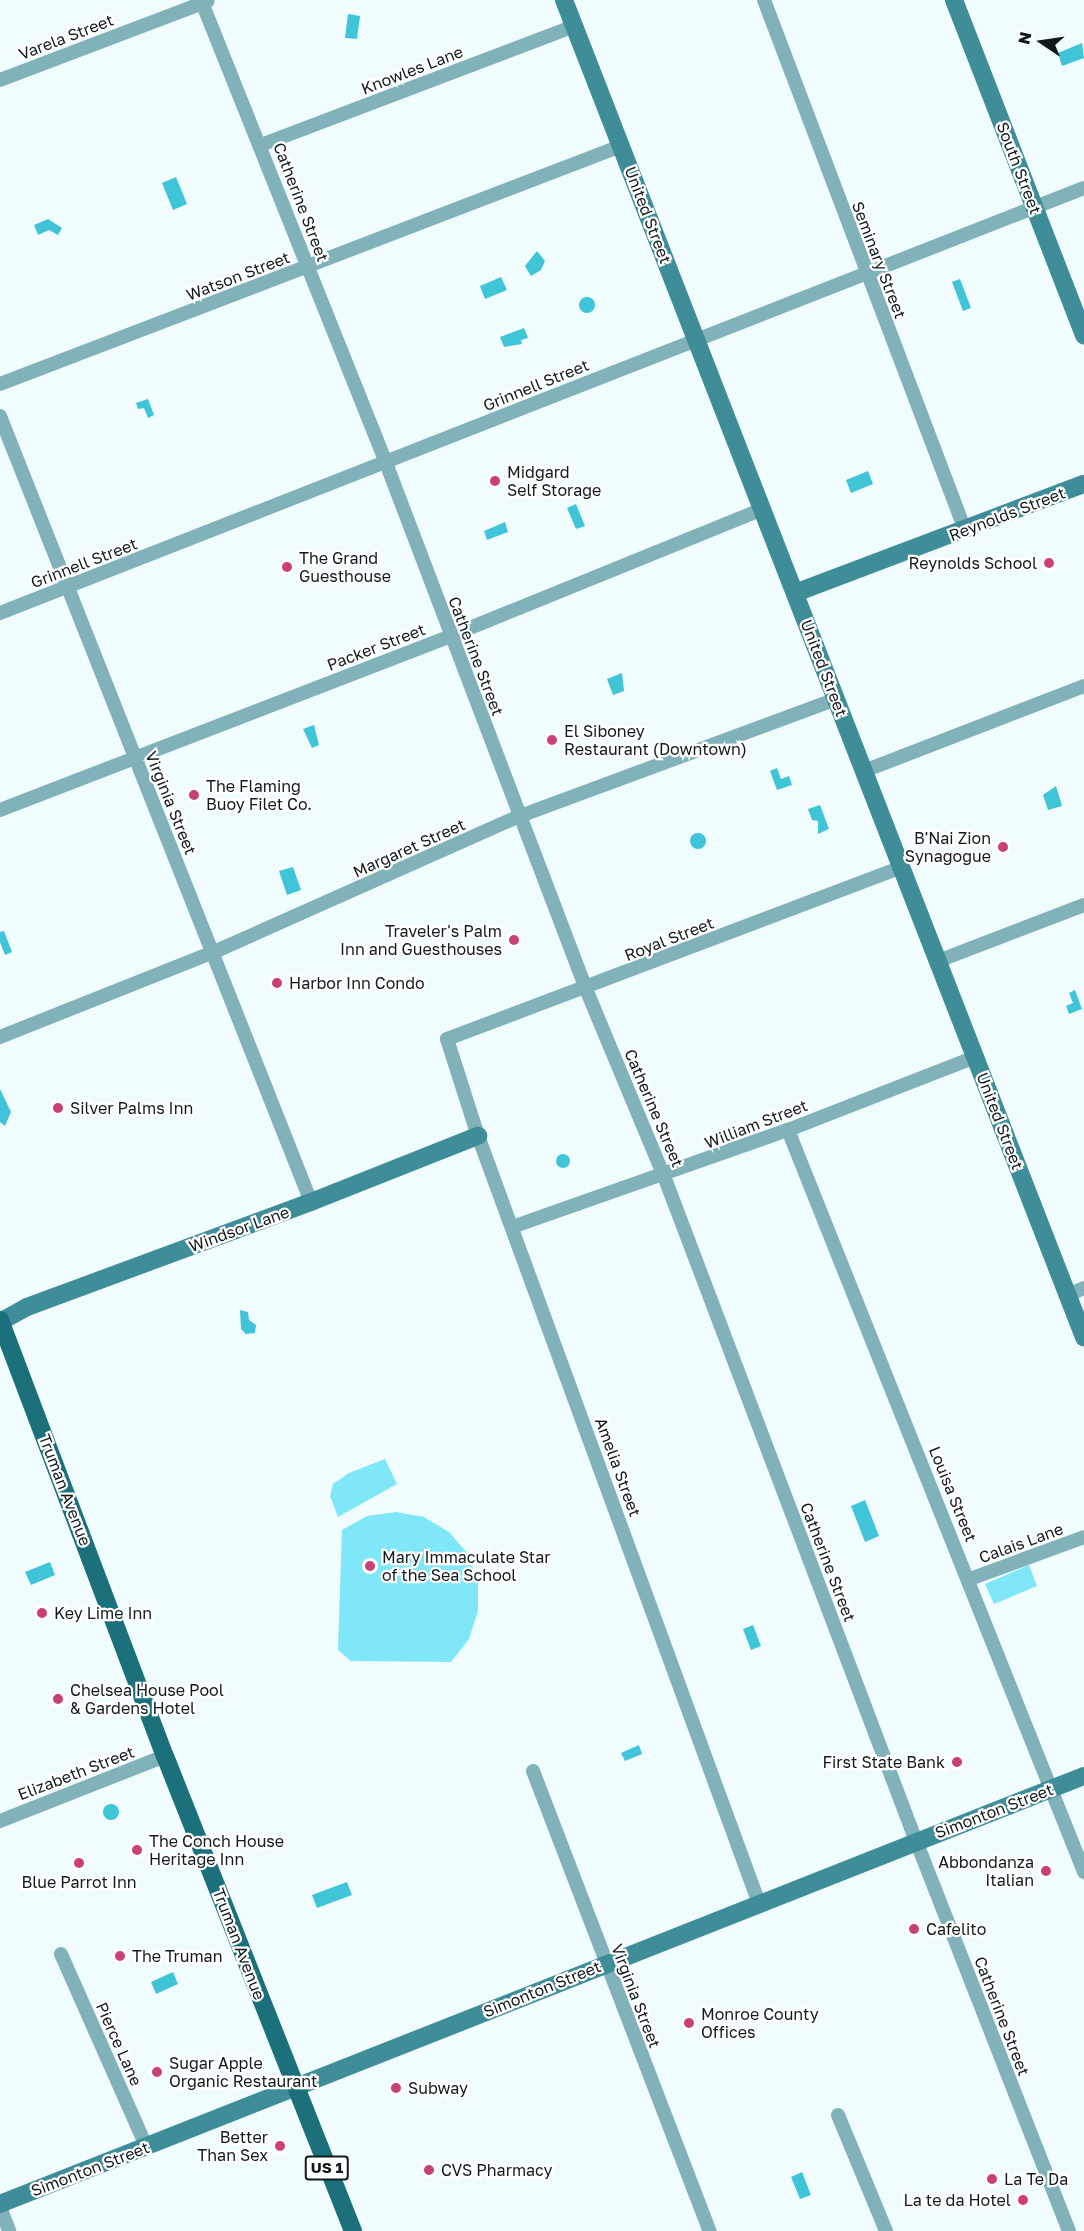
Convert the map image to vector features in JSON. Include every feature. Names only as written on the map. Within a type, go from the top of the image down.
[{"type":"main road","name":"Truman Avenue","points":[[0,1321],[165,1756],[352,2231]]},
{"type":"street","name":"United Street","points":[[564,0],[975,1057],[1076,1292],[1084,1337]]},
{"type":"street","name":"Seminary Street","points":[[764,0],[965,531]]},
{"type":"street","name":"South Street","points":[[954,0],[1084,336]]},
{"type":"street","name":"Varela Street","points":[[0,80],[204,1]]},
{"type":"street","name":"Catherine Street","points":[[204,1],[386,463],[586,988],[664,1176],[917,1841],[1069,2231]]},
{"type":"street","name":"Knowles Lane","points":[[261,145],[575,27]]},
{"type":"street","name":"Watson Street","points":[[0,384],[621,146]]},
{"type":"street","name":"Grinnell Street","points":[[0,613],[386,463],[696,338],[1084,188]]},
{"type":"street","name":"Virginia Street","points":[[0,416],[214,952],[311,1203]]},
{"type":"street","name":"Reynolds Street","points":[[795,593],[965,531],[1084,484]]},
{"type":"street","name":"Packer Street","points":[[0,810],[134,756],[450,636],[762,508]]},
{"type":"street","points":[[864,771],[1084,686]]},
{"type":"street","name":"Margaret Street","points":[[0,1036],[214,952],[520,816],[836,699]]},
{"type":"street","name":"Royal Street","points":[[447,1040],[902,867]]},
{"type":"street","points":[[938,961],[1084,905]]},
{"type":"street","name":"Amelia Street","points":[[447,1040],[478,1136],[760,1906]]},
{"type":"street","name":"William Street","points":[[512,1227],[664,1176],[975,1057]]},
{"type":"street","name":"Louisa Street","points":[[788,1130],[970,1579],[1084,1872]]},
{"type":"street","name":"Windsor Lane","points":[[0,1321],[27,1307],[311,1203],[478,1136]]},
{"type":"street","name":"Calais Lane","points":[[970,1579],[1084,1537]]},
{"type":"street","name":"Elizabeth Street","points":[[0,1821],[165,1756]]},
{"type":"street","name":"Virginia Street","points":[[533,1772],[710,2231]]},
{"type":"street","name":"Simonton Street","points":[[0,2206],[606,1963],[760,1906],[917,1841],[1084,1776]]},
{"type":"street","name":"Pierce Lane","points":[[61,1954],[147,2148]]},
{"type":"street","points":[[838,2115],[886,2231]]},
{"type":"street","points":[[0,2206],[9,2231]]},
{"type":"shaded area","points":[[348,14],[360,16],[357,39],[345,38]]},
{"type":"shaded area","points":[[1082,43],[1084,58],[1062,66],[1058,53]]},
{"type":"shaded area","points":[[176,177],[187,204],[173,210],[162,183]]},
{"type":"shaded area","points":[[48,219],[62,228],[58,235],[49,230],[38,235],[34,225]]},
{"type":"shaded area","points":[[537,251],[545,261],[541,270],[531,276],[525,266]]},
{"type":"shaded area","points":[[501,277],[507,290],[485,299],[480,286]]},
{"type":"shaded area","points":[[960,279],[971,308],[963,311],[952,282]]},
{"type":"shaded area","points":[[587,297],[593,299],[595,305],[593,311],[587,313],[581,311],[579,305],[581,299]]},
{"type":"shaded area","points":[[524,328],[528,338],[521,340],[522,344],[504,347],[500,337]]},
{"type":"shaded area","points":[[148,399],[154,415],[148,418],[144,408],[138,409],[136,403]]},
{"type":"shaded area","points":[[868,471],[873,484],[851,493],[846,480]]},
{"type":"shaded area","points":[[576,504],[585,526],[576,529],[567,508]]},
{"type":"shaded area","points":[[505,522],[508,532],[487,540],[484,531]]},
{"type":"shaded area","points":[[622,673],[624,691],[613,695],[607,679]]},
{"type":"shaded area","points":[[314,725],[319,745],[312,748],[303,729]]},
{"type":"shaded area","points":[[777,768],[781,779],[789,776],[792,785],[777,790],[770,771]]},
{"type":"shaded area","points":[[1056,786],[1062,806],[1048,810],[1043,795]]},
{"type":"shaded area","points":[[820,805],[829,829],[818,834],[818,821],[812,820],[808,809]]},
{"type":"shaded area","points":[[698,833],[706,841],[698,849],[690,841]]},
{"type":"shaded area","points":[[293,867],[301,890],[287,895],[279,871]]},
{"type":"shaded area","points":[[4,931],[12,952],[5,955],[0,942],[0,932]]},
{"type":"shaded area","points":[[1075,990],[1082,1009],[1069,1014],[1066,1006],[1073,1003],[1069,993]]},
{"type":"shaded area","points":[[0,1089],[11,1112],[5,1126],[0,1122]]},
{"type":"shaded area","points":[[560,1154],[566,1154],[570,1161],[566,1168],[560,1168],[556,1164],[556,1158]]},
{"type":"shaded area","points":[[240,1310],[248,1312],[249,1320],[256,1325],[255,1333],[246,1334],[241,1329]]},
{"type":"shaded area","points":[[385,1459],[397,1484],[338,1517],[330,1496],[333,1484],[349,1473]]},
{"type":"shaded area","points":[[865,1500],[879,1536],[865,1542],[851,1506]]},
{"type":"shaded area","points":[[396,1512],[424,1517],[449,1532],[468,1554],[478,1582],[478,1611],[469,1639],[451,1662],[351,1661],[338,1650],[342,1530],[367,1516]]},
{"type":"shaded area","points":[[50,1562],[55,1575],[31,1585],[25,1572]]},
{"type":"shaded area","points":[[1029,1565],[1037,1586],[994,1604],[985,1584]]},
{"type":"shaded area","points":[[753,1625],[761,1646],[751,1650],[743,1629]]},
{"type":"shaded area","points":[[639,1745],[642,1754],[625,1761],[621,1753]]},
{"type":"shaded area","points":[[111,1804],[117,1806],[119,1812],[117,1818],[111,1820],[105,1818],[103,1812],[105,1806]]},
{"type":"shaded area","points":[[347,1882],[352,1895],[317,1908],[312,1895]]},
{"type":"shaded area","points":[[173,1972],[178,1984],[156,1994],[151,1982]]},
{"type":"shaded area","points":[[802,2172],[811,2195],[800,2199],[791,2177]]},
{"type":"shaded area","name":"La Te Da","points":[[989,2172],[995,2172],[999,2179],[995,2186],[989,2186],[985,2182],[985,2176]]},
{"type":"place","name":"Midgard Self Storage","points":[[495,481]]},
{"type":"place","name":"Reynolds School","points":[[1049,563]]},
{"type":"place","name":"The Grand Guesthouse","points":[[287,567]]},
{"type":"place","name":"El Siboney Restaurant (Downtown)","points":[[552,740]]},
{"type":"place","name":"The Flaming Buoy Filet Co.","points":[[194,795]]},
{"type":"place","name":"B'Nai Zion Synagogue","points":[[1003,847]]},
{"type":"place","name":"Traveler's Palm Inn and Guesthouses","points":[[514,940]]},
{"type":"place","name":"Harbor Inn Condo","points":[[277,983]]},
{"type":"place","name":"Silver Palms Inn","points":[[58,1108]]},
{"type":"place","name":"Mary Immaculate Star of the Sea School","points":[[370,1566]]},
{"type":"place","name":"Key Lime Inn","points":[[42,1613]]},
{"type":"place","name":"Chelsea House Pool & Gardens Hotel","points":[[58,1699]]},
{"type":"place","name":"First State Bank","points":[[957,1762]]},
{"type":"place","name":"The Conch House Heritage Inn","points":[[137,1850]]},
{"type":"place","name":"Blue Parrot Inn","points":[[79,1863]]},
{"type":"place","name":"Abbondanza Italian","points":[[1046,1871]]},
{"type":"place","name":"Cafelito","points":[[914,1929]]},
{"type":"place","name":"The Truman","points":[[120,1956]]},
{"type":"place","name":"Monroe County Offices","points":[[689,2023]]},
{"type":"place","name":"Sugar Apple Organic Restaurant","points":[[157,2072]]},
{"type":"place","name":"Subway","points":[[396,2088]]},
{"type":"place","name":"Better Than Sex","points":[[280,2146]]},
{"type":"place","name":"CVS Pharmacy","points":[[429,2170]]},
{"type":"place","name":"La Te Da","points":[[992,2179]]},
{"type":"place","name":"La te da Hotel","points":[[1023,2200]]}]
